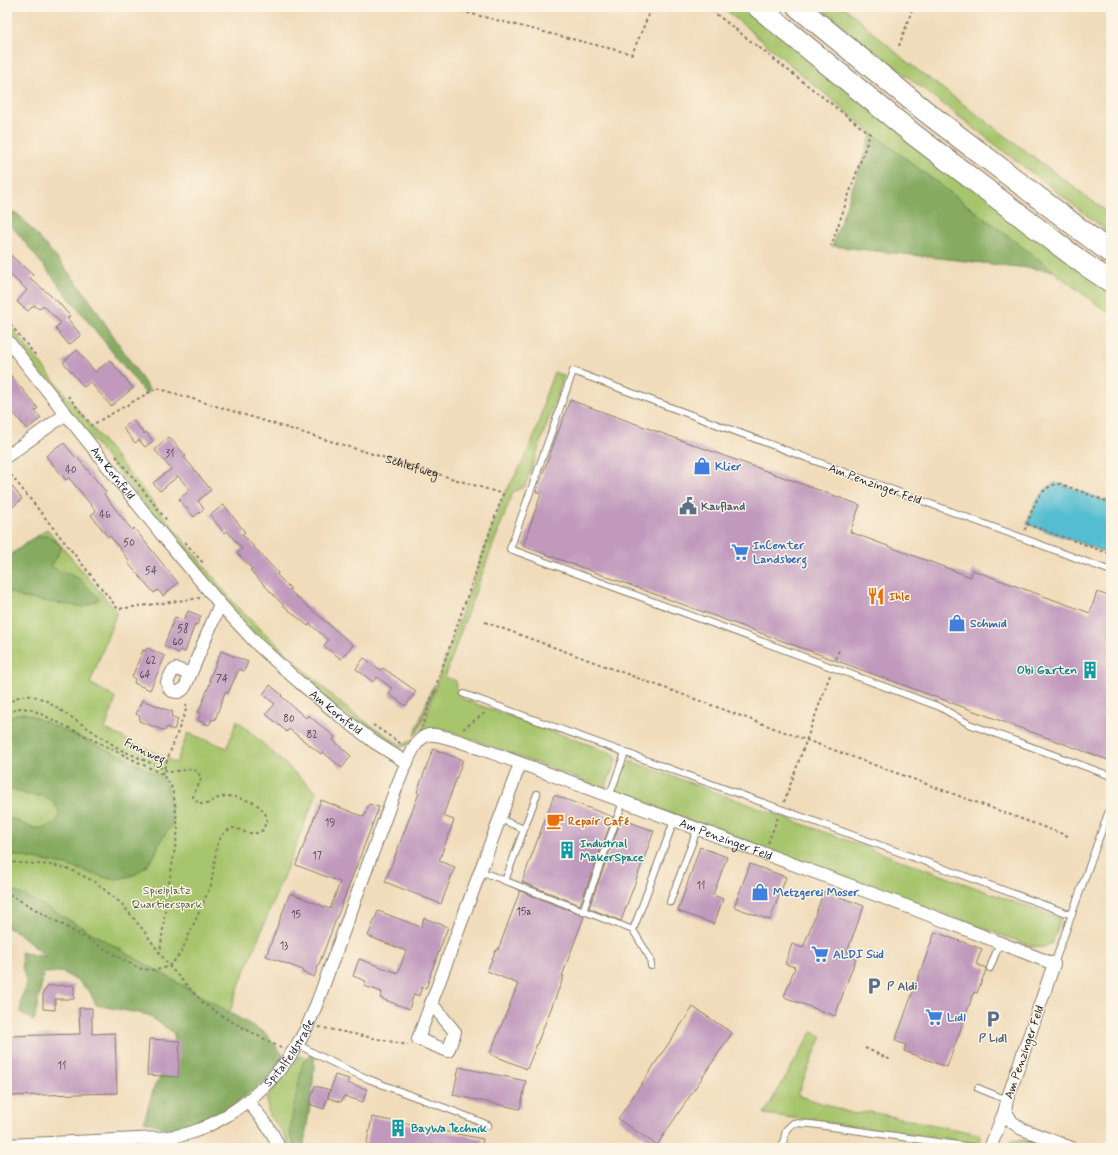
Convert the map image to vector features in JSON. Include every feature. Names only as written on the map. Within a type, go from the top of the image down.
[{"type":"highway","points":[[758,7],[913,134],[1084,264],[1111,282]]},
{"type":"highway","points":[[798,7],[925,111],[1111,253]]},
{"type":"street","name":"Am Kornfeld","points":[[7,340],[163,536],[217,600],[258,645],[299,682],[368,738],[407,763]]},
{"type":"street","points":[[7,456],[66,414]]},
{"type":"street","points":[[188,680],[187,674],[182,670],[174,670],[167,682],[168,688],[173,692],[181,691],[185,688],[188,680],[217,600]]},
{"type":"street","name":"Am Penzinger Feld","points":[[420,740],[429,735],[470,745],[1000,942],[1054,964],[1006,1105],[1012,1122],[1022,1129],[1072,1148]]},
{"type":"street","points":[[407,763],[420,740]]},
{"type":"street","name":"Spitalfeldstraße","points":[[7,1145],[179,1136],[211,1123],[248,1101],[264,1088],[294,1049],[308,1025],[390,804],[407,763]]},
{"type":"street","points":[[431,1003],[455,1032],[448,1051],[418,1039],[431,1003],[480,871],[500,820],[520,764]]},
{"type":"street","points":[[248,1101],[277,1140],[280,1148]]},
{"type":"street","points":[[990,1148],[1006,1105]]},
{"type":"lane","name":"Am Penzinger Feld","points":[[833,667],[510,550],[573,371],[1111,571]]},
{"type":"lane","points":[[833,667],[940,707],[969,724],[1111,776]]},
{"type":"lane","points":[[464,694],[1072,915]]},
{"type":"lane","points":[[609,797],[625,753]]},
{"type":"lane","points":[[505,881],[537,794]]},
{"type":"lane","points":[[583,911],[623,802]]},
{"type":"lane","name":"Am Penzinger Feld","points":[[1054,964],[1111,805]]},
{"type":"lane","points":[[500,820],[524,828]]},
{"type":"lane","points":[[633,930],[674,821]]},
{"type":"lane","points":[[670,902],[697,830]]},
{"type":"lane","points":[[480,871],[633,930],[650,958],[651,966]]},
{"type":"lane","points":[[990,968],[1000,942]]},
{"type":"lane","points":[[294,1049],[326,1060],[372,1080],[457,1111],[488,1125]]},
{"type":"lane","points":[[978,1088],[1006,1105]]},
{"type":"lane","points":[[782,1148],[786,1130],[793,1123],[811,1124],[951,1146],[979,1148]]},
{"type":"path","points":[[444,7],[632,54],[652,7]]},
{"type":"path","points":[[707,7],[870,134],[831,246]]},
{"type":"path","points":[[899,46],[913,7]]},
{"type":"path","points":[[7,320],[40,361]]},
{"type":"path","name":"Schleifweg","points":[[81,432],[156,388],[503,494],[436,682],[419,733],[420,740]]},
{"type":"path","points":[[63,391],[91,425]]},
{"type":"path","points":[[116,456],[169,522]]},
{"type":"path","points":[[7,470],[118,609],[217,600]]},
{"type":"path","points":[[1022,539],[1035,503],[1047,487],[1054,483],[1061,484],[1111,503]]},
{"type":"path","points":[[1027,524],[1111,554]]},
{"type":"path","points":[[182,539],[205,566]]},
{"type":"path","points":[[485,622],[1068,836]]},
{"type":"path","points":[[765,854],[839,650]]},
{"type":"path","points":[[162,774],[187,707],[181,691]]},
{"type":"path","name":"Finnweg","points":[[7,705],[20,696],[26,695],[39,698],[121,750],[164,770],[178,772],[193,769],[199,772],[201,783],[193,797],[199,804],[207,804],[218,798],[226,796],[235,797],[253,802],[265,813],[267,819],[263,830],[257,833],[246,833],[236,828],[231,828],[222,834],[218,840],[211,885],[207,897],[179,956],[169,966]]},
{"type":"path","points":[[451,740],[496,706]]},
{"type":"path","points":[[7,713],[20,708],[31,710],[162,774],[170,785],[174,797],[178,830],[167,895],[160,953]]},
{"type":"path","points":[[370,723],[400,742],[405,743]]},
{"type":"path","points":[[7,862],[53,865],[71,870],[95,882],[122,904],[144,931],[169,966],[204,1004],[227,1019],[294,1049]]},
{"type":"path","points":[[7,894],[138,968],[159,970],[169,966]]},
{"type":"path","points":[[308,1025],[408,1045],[418,1039]]},
{"type":"path","points":[[864,1048],[891,1060]]},
{"type":"green space","points":[[722,7],[749,7],[1111,289],[1111,315],[870,132]]},
{"type":"green space","points":[[820,7],[844,7],[907,62],[1111,215],[1111,234],[838,23]]},
{"type":"green space","points":[[872,133],[1054,271],[832,246]]},
{"type":"green space","points":[[7,212],[18,214],[85,293],[150,391],[146,394],[15,230],[7,224]]},
{"type":"green space","points":[[7,322],[238,608],[339,702],[358,717],[400,744],[405,744],[417,738],[408,745],[396,748],[376,736],[302,678],[261,641],[217,594],[70,412],[7,331]]},
{"type":"green space","points":[[554,372],[564,376],[525,486],[513,492],[445,677],[456,681],[457,692],[465,700],[612,753],[616,756],[616,760],[605,789],[452,732],[439,728],[422,731],[437,682],[504,495],[524,460],[533,439]]},
{"type":"green space","name":"Spielplatz Quartierspark","points":[[47,529],[117,612],[90,683],[116,698],[105,729],[176,763],[188,733],[227,748],[237,720],[317,793],[235,996],[227,1021],[7,902],[7,557]]},
{"type":"green space","points":[[47,535],[62,547],[51,567],[78,578],[100,599],[84,607],[23,598],[7,591],[7,558],[33,538]]},
{"type":"green space","points":[[432,688],[434,688],[418,732],[414,736]]},
{"type":"green space","points":[[25,713],[126,758],[162,778],[167,786],[171,802],[171,827],[160,841],[155,855],[146,866],[136,874],[117,879],[103,877],[66,865],[7,854],[7,816],[34,828],[42,828],[53,825],[59,814],[55,806],[45,797],[7,790],[7,718]]},
{"type":"green space","points":[[628,762],[633,762],[1061,919],[1052,943],[1044,947],[1034,947],[615,793],[625,766]]},
{"type":"green space","points":[[7,887],[52,910],[265,1033],[284,1056],[266,1080],[227,1110],[175,1131],[144,1121],[155,1084],[174,1060],[174,1033],[148,1015],[96,1005],[90,992],[78,981],[62,972],[44,973],[34,1021],[20,1012],[22,996],[27,984],[22,967],[21,952],[46,957],[18,932],[7,928]]},
{"type":"green space","points":[[812,1032],[822,1036],[797,1095],[854,1114],[870,1112],[979,1134],[981,1144],[764,1114]]},
{"type":"green space","points":[[315,1050],[314,1075],[303,1148],[296,1148],[290,1134],[293,1110],[303,1062]]},
{"type":"green space","points":[[299,1056],[308,1058],[293,1148],[289,1148],[286,1138],[269,1114],[267,1099]]},
{"type":"green space","points":[[1013,1141],[1028,1141],[1047,1148],[1004,1148]]},
{"type":"water","points":[[1054,483],[1061,484],[1111,503],[1111,554],[1027,524],[1034,506],[1040,496]]},
{"type":"building","points":[[7,252],[33,275],[30,278],[58,302],[70,316],[67,318],[81,335],[69,345],[55,328],[61,323],[43,305],[39,309],[34,305],[28,311],[17,302],[27,290],[7,272]]},
{"type":"building","points":[[77,350],[95,372],[110,360],[133,388],[111,406],[90,382],[84,387],[63,362]]},
{"type":"building","points":[[7,371],[38,408],[35,411],[41,418],[27,429],[7,405]]},
{"type":"building","name":"InCenter Landsberg","points":[[570,400],[860,505],[850,532],[971,577],[972,570],[1090,613],[1097,592],[1111,597],[1111,751],[1108,760],[523,546],[541,494],[536,492]]},
{"type":"building","points":[[133,420],[144,434],[146,432],[153,441],[145,447],[139,440],[135,443],[123,428]]},
{"type":"building","points":[[169,437],[186,456],[184,457],[211,490],[198,501],[204,509],[194,517],[179,499],[190,490],[178,476],[160,491],[153,483],[171,469],[155,450]]},
{"type":"building","points":[[64,443],[106,492],[104,494],[132,530],[134,528],[178,583],[163,596],[158,590],[154,593],[128,563],[130,562],[110,536],[108,537],[91,515],[96,511],[69,478],[66,480],[46,456],[59,445],[60,447]]},
{"type":"building","points":[[7,480],[22,499],[7,512]]},
{"type":"building","points":[[224,505],[245,532],[242,534],[278,573],[277,575],[291,589],[289,590],[353,645],[341,659],[324,646],[328,640],[310,624],[308,626],[284,606],[250,570],[252,569],[237,553],[242,549],[227,531],[224,533],[210,515]]},
{"type":"building","points":[[188,611],[201,616],[197,625],[195,624],[185,652],[180,650],[179,653],[164,646],[175,617],[184,620]]},
{"type":"building","points":[[147,648],[165,656],[150,690],[134,683],[135,679],[132,677],[143,650],[146,651]]},
{"type":"building","points":[[221,651],[248,662],[244,671],[239,669],[228,693],[225,692],[215,720],[212,719],[209,725],[198,720],[201,714],[198,713]]},
{"type":"building","points":[[364,658],[381,670],[383,668],[416,691],[406,706],[389,694],[392,688],[377,677],[373,682],[356,669]]},
{"type":"building","points":[[270,685],[306,718],[308,715],[335,737],[333,740],[351,756],[342,768],[323,752],[321,754],[289,729],[287,732],[266,714],[275,704],[263,694]]},
{"type":"building","points":[[142,700],[173,712],[171,716],[178,719],[174,730],[167,727],[165,731],[139,721],[140,716],[136,714]]},
{"type":"building","points":[[433,749],[463,760],[443,816],[454,820],[439,861],[455,867],[441,904],[385,882],[419,793],[417,792]]},
{"type":"building","name":"Industrial MakerSpace","points":[[554,795],[613,817],[580,905],[522,882]]},
{"type":"building","points":[[321,800],[364,817],[369,804],[379,807],[314,977],[302,972],[303,970],[266,956],[290,893],[330,909],[340,882],[296,865]]},
{"type":"building","points":[[621,820],[654,831],[621,921],[589,908]]},
{"type":"building","points":[[700,847],[727,857],[713,895],[723,899],[714,924],[678,911]]},
{"type":"building","name":"Metzgerei Moser","points":[[750,864],[786,877],[770,920],[734,907]]},
{"type":"building","points":[[520,891],[584,916],[562,976],[564,976],[527,1069],[490,1054],[518,984],[487,971],[496,950],[498,950]]},
{"type":"building","name":"ALDI Süd","points":[[824,891],[864,906],[847,952],[857,955],[835,1016],[784,997],[795,967],[785,964],[792,944],[803,948]]},
{"type":"building","points":[[378,911],[421,927],[424,918],[448,927],[426,988],[422,987],[419,996],[414,994],[409,1009],[380,998],[382,992],[364,986],[366,981],[353,976],[359,959],[398,973],[406,951],[368,936]]},
{"type":"building","name":"Lidl","points":[[935,932],[982,949],[976,964],[986,968],[977,993],[974,992],[947,1067],[904,1051],[906,1045],[895,1041]]},
{"type":"building","points":[[74,985],[74,999],[55,999],[55,1010],[43,1009],[43,993],[48,986]]},
{"type":"building","points":[[693,1007],[732,1033],[657,1145],[618,1119]]},
{"type":"building","points":[[79,1008],[92,1008],[92,1034],[115,1033],[117,1093],[7,1096],[7,1036],[80,1034]]},
{"type":"building","points":[[149,1039],[180,1041],[178,1077],[147,1075]]},
{"type":"building","points":[[459,1067],[526,1081],[520,1109],[453,1095]]},
{"type":"building","points":[[335,1075],[349,1079],[347,1083],[367,1089],[363,1102],[344,1096],[341,1102],[328,1098]]},
{"type":"building","points":[[315,1086],[330,1090],[324,1109],[309,1104]]},
{"type":"building","name":"BayWa Technik","points":[[372,1117],[483,1139],[481,1148],[366,1148]]},
{"type":"place","name":"Klier","points":[[702,466]]},
{"type":"place","name":"Kaufland","points":[[688,506]]},
{"type":"place","name":"InCenter Landsberg","points":[[740,552]]},
{"type":"place","name":"Ihle","points":[[876,596]]},
{"type":"place","name":"Schmid","points":[[957,623]]},
{"type":"place","name":"Obi Garten","points":[[1090,670]]},
{"type":"place","name":"Repair Café","points":[[555,821]]},
{"type":"place","name":"Industrial MakerSpace","points":[[567,850]]},
{"type":"place","name":"Metzgerei Moser","points":[[760,892]]},
{"type":"place","name":"ALDI Süd","points":[[820,954]]},
{"type":"place","name":"P Aldi","points":[[874,986]]},
{"type":"place","name":"Lidl","points":[[934,1017]]},
{"type":"place","name":"P Lidl","points":[[993,1019]]},
{"type":"place","name":"BayWa Technik","points":[[398,1128]]}]
